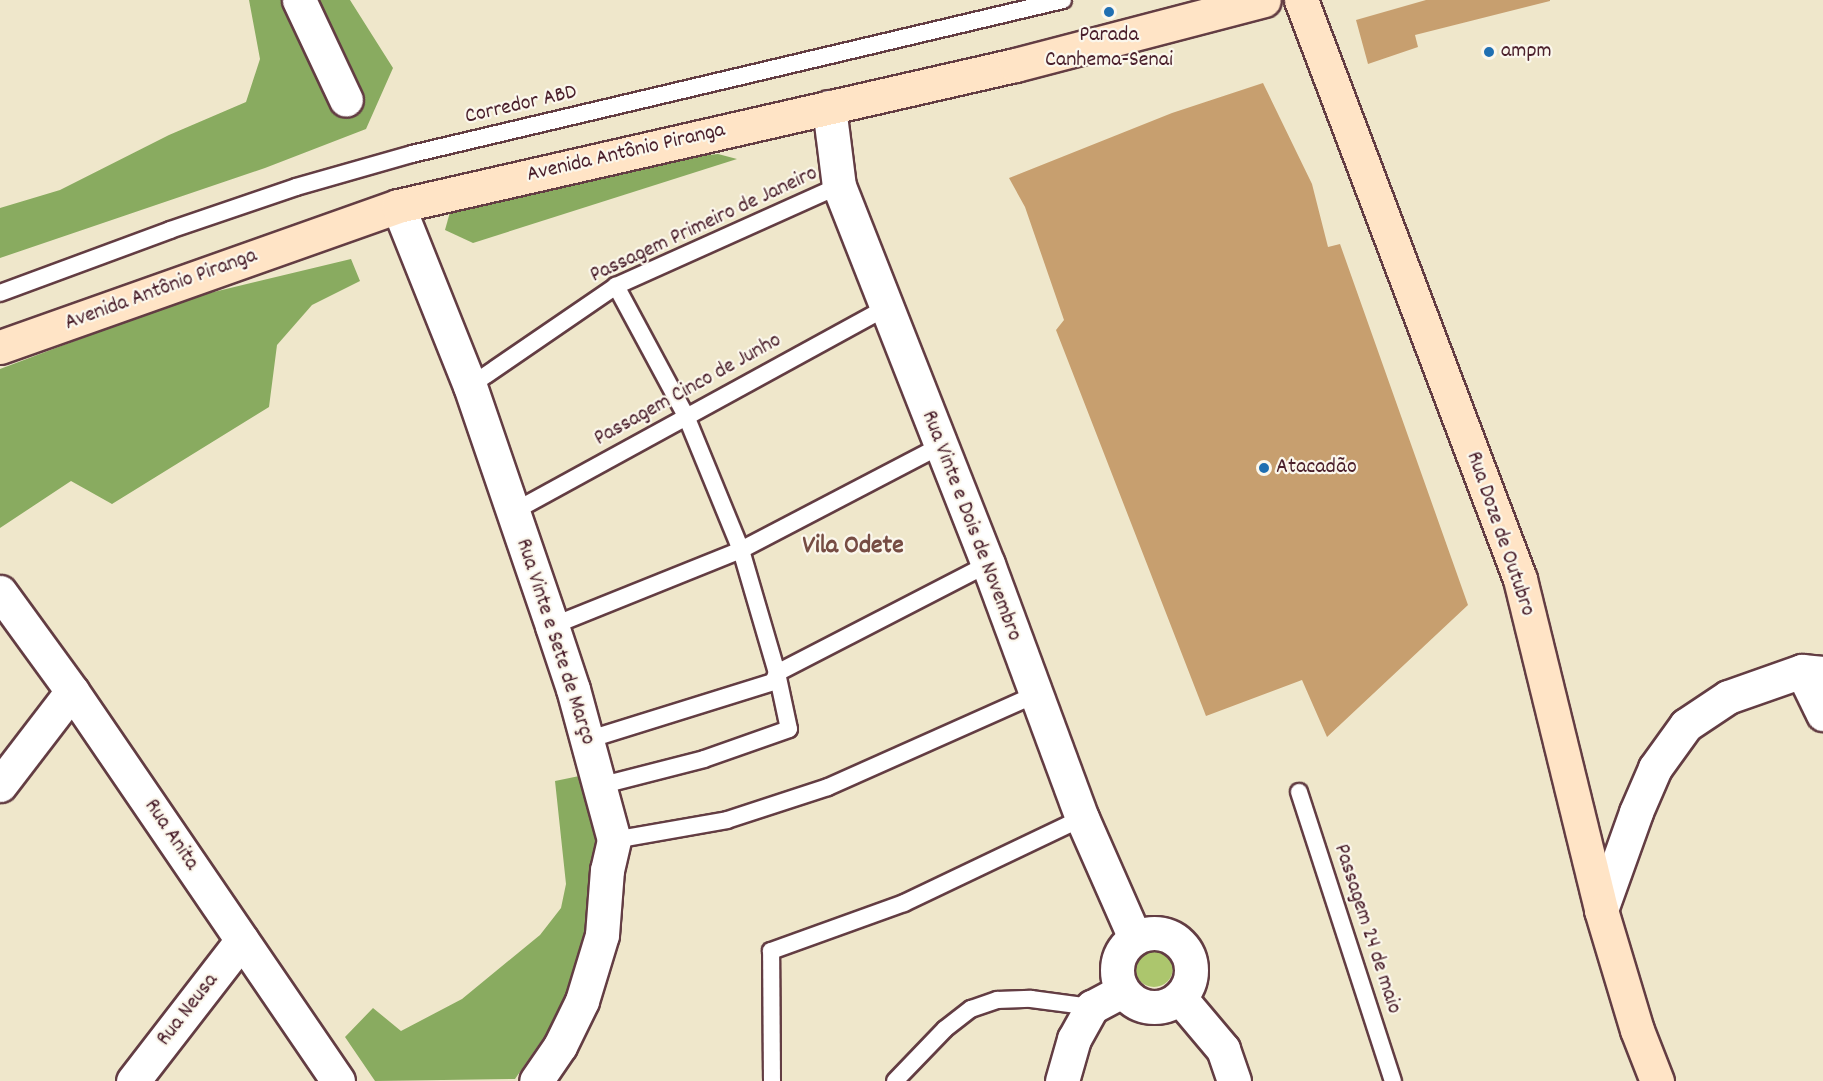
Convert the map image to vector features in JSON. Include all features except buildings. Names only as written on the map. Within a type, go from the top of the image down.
[{"type":"main road","name":"Avenida Antônio Piranga","points":[[0,347],[398,206],[1015,65],[1264,0]]},
{"type":"main road","name":"Rua Doze de Outubro","points":[[1301,0],[1520,579],[1601,910],[1637,1030],[1657,1081]]},
{"type":"street","points":[[299,0],[346,100]]},
{"type":"street","name":"Rua Vinte e Dois de Novembro","points":[[829,107],[839,186],[988,564],[1082,818],[1136,938]]},
{"type":"street","name":"Rua Vinte e Sete de Março","points":[[398,206],[470,387],[552,626],[587,740],[614,840],[608,870],[602,935],[582,1001],[560,1046],[536,1081]]},
{"type":"street","name":"Rua Anita","points":[[0,592],[72,691],[338,1081]]},
{"type":"street","points":[[1601,910],[1651,777],[1686,725],[1728,697],[1813,672],[1823,714]]},
{"type":"street","points":[[0,785],[72,691]]},
{"type":"street","points":[[1159,933],[1180,944],[1191,965],[1191,976],[1180,998],[1169,1005],[1156,1008],[1143,1007],[1131,1001],[1122,991],[1117,979],[1116,967],[1123,950],[1136,938],[1159,933]]},
{"type":"street","name":"Rua Neusa","points":[[133,1081],[242,940]]},
{"type":"street","points":[[1062,1081],[1074,1039],[1092,1007],[1122,991]]},
{"type":"street","points":[[1180,998],[1223,1049],[1234,1081]]},
{"type":"lane","name":"Corredor ABD","points":[[0,293],[254,201],[412,153],[1063,0]]},
{"type":"lane","name":"Passagem Primeiro de Janeiro","points":[[470,387],[616,286],[839,186]]},
{"type":"lane","points":[[599,786],[705,759],[789,729],[777,673],[741,550],[686,416],[616,286]]},
{"type":"lane","name":"Passagem Cinco de Junho","points":[[513,512],[887,307]]},
{"type":"lane","points":[[552,626],[741,550],[940,446]]},
{"type":"lane","points":[[587,740],[773,682],[777,673],[988,564]]},
{"type":"lane","points":[[614,840],[727,820],[828,787],[1035,695]]},
{"type":"lane","name":"Passagem 24 de maio","points":[[1299,792],[1393,1081]]},
{"type":"lane","points":[[772,1081],[771,951],[904,903],[1082,818]]},
{"type":"lane","points":[[895,1081],[945,1029],[971,1009],[997,1000],[1031,999],[1092,1007]]},
{"type":"green space","points":[[249,0],[350,0],[393,68],[366,129],[265,168],[0,258],[0,208],[60,190],[169,135],[246,102],[260,59]]},
{"type":"green space","points":[[718,154],[737,159],[473,243],[445,230],[450,212],[471,204],[633,163]]},
{"type":"green space","points":[[351,259],[360,281],[312,305],[277,345],[269,407],[112,504],[71,481],[0,528],[0,369],[189,298]]},
{"type":"green space","points":[[589,774],[599,822],[598,891],[583,947],[557,1018],[515,1079],[375,1081],[345,1037],[373,1008],[401,1031],[462,999],[540,935],[561,908],[566,884],[555,781]]},
{"type":"green space","points":[[1154,949],[1168,954],[1173,968],[1168,982],[1154,987],[1140,982],[1135,968],[1140,954]]},
{"type":"place","name":"Parada Canhema-Senai","points":[[1109,12]]},
{"type":"place","name":"ampm","points":[[1489,52]]},
{"type":"place","name":"Atacadão","points":[[1264,468]]},
{"type":"district","name":"Vila Odete","points":[[853,547]]}]
